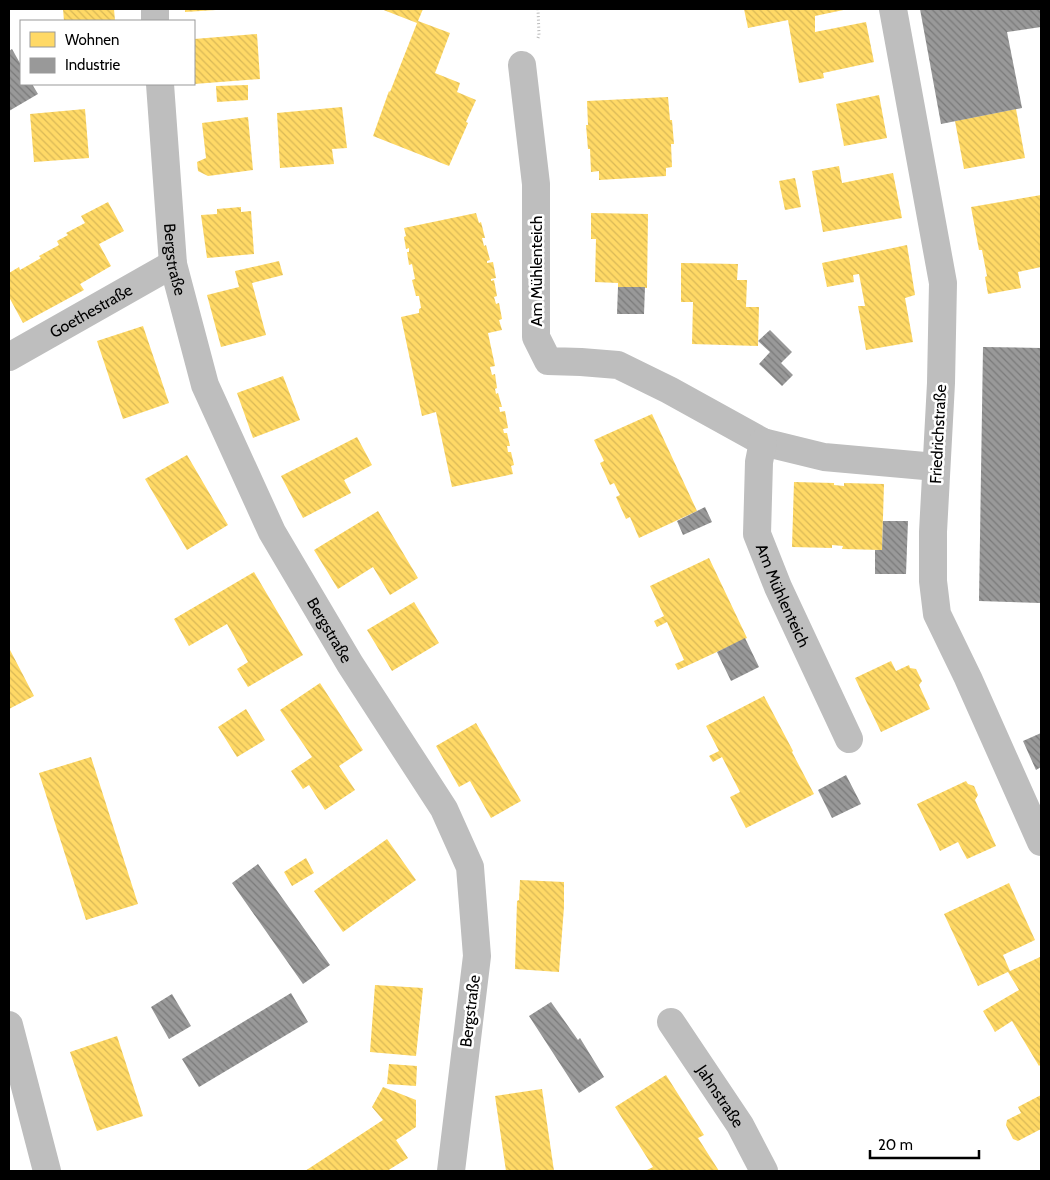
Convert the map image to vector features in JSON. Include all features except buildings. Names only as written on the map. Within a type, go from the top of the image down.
[{"type":"street","name":"Friedrichstraße","points":[[893,9],[943,283],[941,384],[932,581],[937,614],[968,678],[1041,842]]},
{"type":"street","name":"Am Mühlenteich","points":[[522,65],[536,184],[536,337],[548,362],[618,365],[669,390],[763,442],[824,457],[936,467]]},
{"type":"street","name":"Bergstraße","points":[[160,85],[173,264],[205,385],[272,532],[350,664],[444,809],[470,867],[477,956],[451,1171]]},
{"type":"street","name":"Goethestraße","points":[[9,357],[173,264]]},
{"type":"street","name":"Am Mühlenteich","points":[[763,442],[759,462],[757,534],[778,587],[849,739]]},
{"type":"street","name":"Jahnstraße","points":[[671,1022],[740,1125],[764,1171]]},
{"type":"street","points":[[9,1025],[47,1171]]}]
